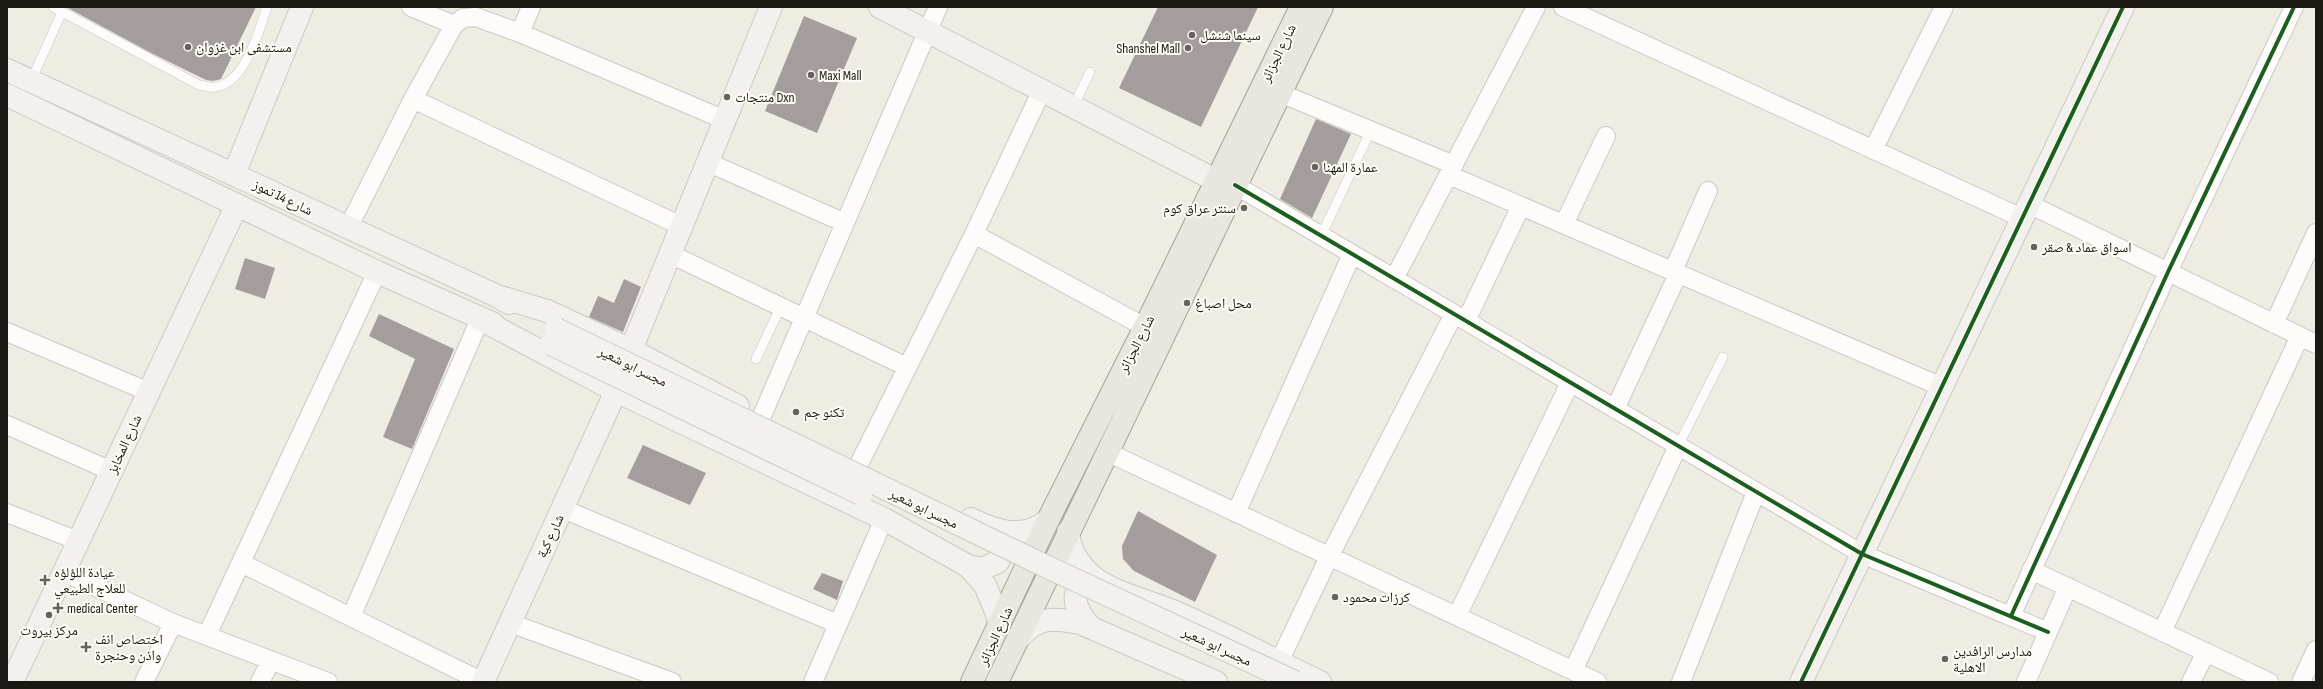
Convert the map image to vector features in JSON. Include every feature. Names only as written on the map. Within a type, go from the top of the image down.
[{"type":"main road","points":[[234,174],[302,7]]},
{"type":"main road","points":[[631,350],[771,7]]},
{"type":"main road","points":[[880,7],[1226,183]]},
{"type":"main road","name":"شارع الجزائر","points":[[997,682],[1020,637],[1068,532],[1107,452],[1226,183],[1300,7]]},
{"type":"main road","name":"شارع الجزائر","points":[[972,682],[1048,520],[1145,327],[1226,183],[1280,93],[1322,7]]},
{"type":"main road","points":[[1801,682],[2123,7]]},
{"type":"main road","name":"شارع 14 تموز","points":[[7,70],[497,296],[553,336]]},
{"type":"main road","name":"شارع 14 تموز","points":[[7,95],[377,272],[480,319],[553,336]]},
{"type":"main road","name":"شارع المخابز","points":[[12,682],[237,205]]},
{"type":"main road","points":[[497,296],[547,311],[631,350],[761,418],[858,466],[998,531],[1024,532],[1038,528],[1048,520]]},
{"type":"main road","points":[[480,319],[616,391],[884,519],[968,566],[982,569],[998,562],[1002,552],[1001,544],[986,526]]},
{"type":"main road","name":"مجسر ابو شعير","points":[[553,336],[1035,578],[1262,682]]},
{"type":"main road","name":"مجسر ابو شعير","points":[[553,336],[1295,682]]},
{"type":"main road","name":"شارع كية","points":[[483,682],[616,391]]},
{"type":"main road","points":[[1068,532],[1068,541],[1078,560],[1093,577],[1102,583],[1176,613],[1320,682]]},
{"type":"main road","points":[[968,566],[985,585],[998,616],[999,627]]},
{"type":"main road","points":[[1090,626],[1078,613],[1075,598],[1077,591],[1083,586],[1089,583],[1102,583]]},
{"type":"main road","points":[[1020,637],[1035,623],[1048,620],[1062,620],[1090,626],[1216,682]]},
{"type":"street","points":[[411,7],[454,25]]},
{"type":"street","points":[[520,32],[531,7]]},
{"type":"street","points":[[761,418],[938,7]]},
{"type":"street","points":[[1394,279],[1536,7]]},
{"type":"street","points":[[1563,7],[1873,150],[2026,211],[2168,272],[2308,340],[2162,632]]},
{"type":"street","points":[[1873,150],[1944,7]]},
{"type":"street","points":[[2011,616],[2168,272],[2294,7]]},
{"type":"street","points":[[348,228],[413,99],[454,25],[463,18],[476,17],[520,32],[725,120]]},
{"type":"street","points":[[858,466],[974,234],[1042,90]]},
{"type":"street","points":[[1280,93],[1371,130],[1521,206],[1942,387]]},
{"type":"street","points":[[413,99],[681,226]]},
{"type":"street","points":[[1564,224],[1606,136]]},
{"type":"street","points":[[708,162],[845,223]]},
{"type":"street","points":[[1226,183],[1352,254],[1862,554],[2048,632]]},
{"type":"street","points":[[1615,409],[1675,272],[1708,191]]},
{"type":"street","points":[[1279,662],[1329,556],[1521,206]]},
{"type":"street","points":[[2274,324],[2316,233]]},
{"type":"street","points":[[974,234],[1145,327]]},
{"type":"street","points":[[670,254],[805,317],[907,367]]},
{"type":"street","points":[[1236,513],[1352,254]]},
{"type":"street","points":[[207,635],[377,272]]},
{"type":"street","points":[[351,617],[480,319]]},
{"type":"street","points":[[7,332],[149,392]]},
{"type":"street","points":[[1457,616],[1570,383]]},
{"type":"street","points":[[7,425],[111,471]]},
{"type":"street","points":[[1573,671],[1678,446]]},
{"type":"street","points":[[1107,452],[1597,682]]},
{"type":"street","points":[[1681,682],[1756,492]]},
{"type":"street","points":[[563,509],[838,624]]},
{"type":"street","points":[[7,513],[78,541]]},
{"type":"street","points":[[813,682],[884,519]]},
{"type":"street","points":[[241,563],[483,682]]},
{"type":"street","points":[[2031,570],[2269,682]]},
{"type":"street","points":[[64,572],[173,623],[328,682]]},
{"type":"street","points":[[2026,682],[2068,587]]},
{"type":"street","points":[[144,682],[173,623]]},
{"type":"street","points":[[510,623],[672,682]]},
{"type":"street","points":[[2301,682],[2316,650]]},
{"type":"street","points":[[2191,682],[2206,652]]},
{"type":"street","points":[[260,682],[271,660]]},
{"type":"lane","points":[[53,7],[199,85],[215,87],[227,82],[247,62],[267,7]]},
{"type":"lane","points":[[31,81],[62,12]]},
{"type":"lane","points":[[1073,106],[1090,72]]},
{"type":"lane","points":[[1321,236],[1371,130]]},
{"type":"lane","points":[[756,359],[781,306]]},
{"type":"lane","points":[[1678,446],[1723,357]]},
{"type":"building","name":"مستشفى ابن غزوان","points":[[66,7],[256,7],[221,79],[213,81],[206,80],[153,54]]},
{"type":"building","name":"Shanshel Mall","points":[[1158,7],[1258,7],[1201,127],[1119,88]]},
{"type":"building","name":"Maxi Mall","points":[[804,16],[857,38],[817,133],[765,111]]},
{"type":"building","name":"عمارة المهنا","points":[[1316,119],[1351,134],[1312,218],[1280,199]]},
{"type":"building","points":[[245,258],[275,268],[265,299],[235,289]]},
{"type":"building","points":[[624,279],[641,287],[623,332],[589,317],[598,296],[614,303]]},
{"type":"building","points":[[379,314],[454,349],[412,449],[383,437],[415,359],[369,336]]},
{"type":"building","points":[[643,445],[706,473],[690,505],[627,478]]},
{"type":"building","points":[[1138,511],[1217,555],[1195,602],[1134,571],[1123,559],[1122,546]]},
{"type":"building","points":[[822,573],[843,581],[837,600],[813,589]]},
{"type":"cycle path","points":[[1801,682],[2123,7]]},
{"type":"cycle path","points":[[2011,616],[2168,272],[2294,7]]},
{"type":"cycle path","points":[[1235,185],[1862,554],[2048,632]]},
{"type":"place","name":"سينما شنشل","points":[[1192,35]]},
{"type":"place","name":"مستشفى ابن غزوان","points":[[188,47]]},
{"type":"place","name":"Shanshel Mall","points":[[1188,48]]},
{"type":"place","name":"Maxi Mall","points":[[811,75]]},
{"type":"place","name":"منتجات Dxn","points":[[727,97]]},
{"type":"place","name":"عمارة المهنا","points":[[1315,167]]},
{"type":"place","name":"سنتر عراق كوم","points":[[1244,208]]},
{"type":"place","name":"اسواق عماد & صقر","points":[[2034,247]]},
{"type":"place","name":"محل اصباغ","points":[[1187,303]]},
{"type":"place","name":"تكنو جم","points":[[796,412]]},
{"type":"place","name":"عيادة اللؤلؤه للعلاج الطبيعي","points":[[45,580]]},
{"type":"place","name":"كرزات محمود","points":[[1335,597]]},
{"type":"place","name":"medical Center","points":[[58,608]]},
{"type":"place","name":"مركز بيروت","points":[[49,615]]},
{"type":"place","name":"اختصاص انف واذن وحنجرة","points":[[86,647]]},
{"type":"place","name":"مدارس الرافدين اﻻهلية","points":[[1945,659]]}]
